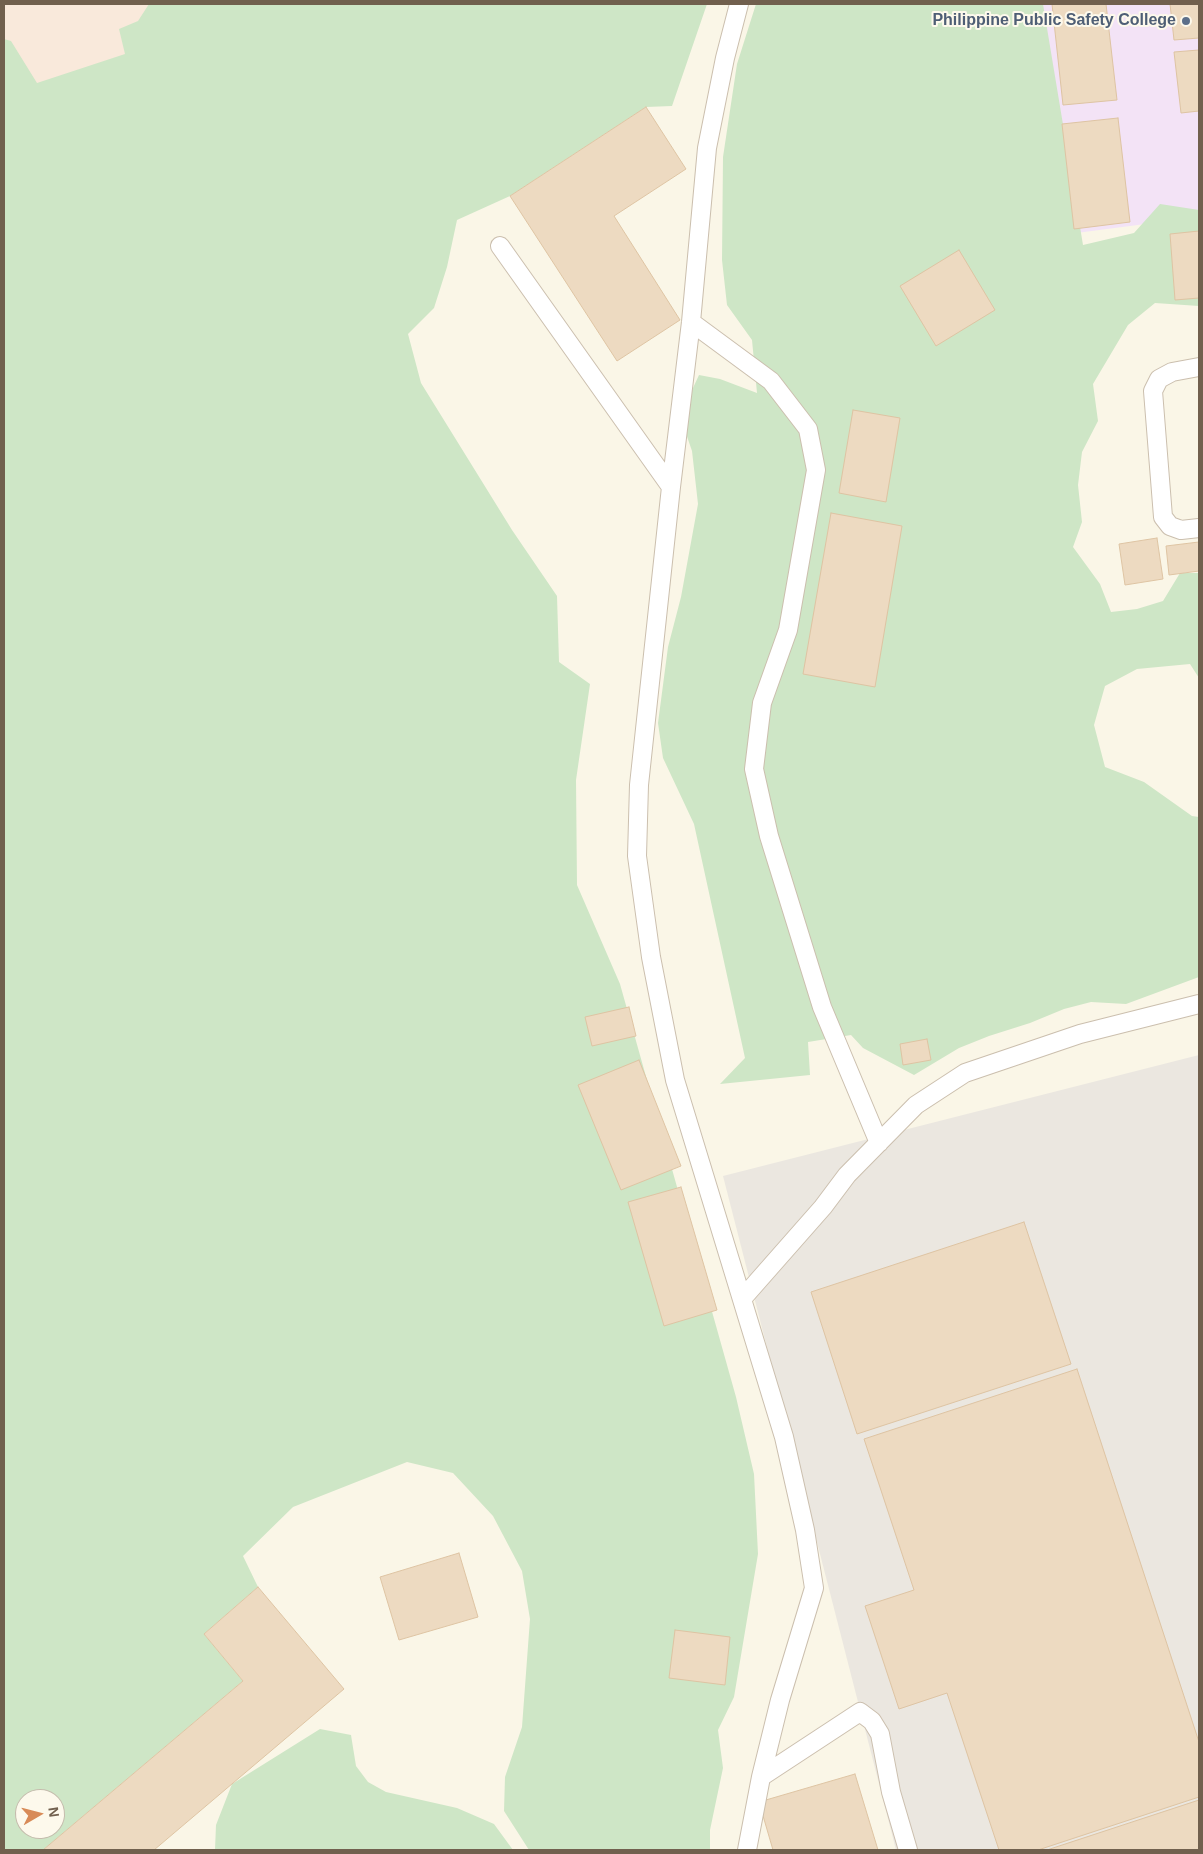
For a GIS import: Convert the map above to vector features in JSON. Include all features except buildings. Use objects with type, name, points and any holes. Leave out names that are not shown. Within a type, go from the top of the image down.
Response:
[{"type":"lane","points":[[739,4],[725,58],[707,148],[691,322],[638,786],[637,856],[651,957],[675,1080],[784,1438],[805,1530],[814,1588],[780,1700],[761,1777],[747,1850]]},
{"type":"lane","points":[[500,246],[671,487]]},
{"type":"lane","points":[[691,322],[771,381],[808,429],[816,470],[788,630],[762,703],[754,769],[769,836],[822,1007],[879,1143]]},
{"type":"lane","points":[[1199,367],[1172,372],[1159,379],[1153,391],[1162,517],[1170,526],[1182,530],[1199,528]]},
{"type":"lane","points":[[742,1299],[823,1207],[847,1176],[916,1105],[965,1073],[1080,1034],[1199,1004]]},
{"type":"lane","points":[[761,1777],[860,1712],[872,1721],[880,1734],[891,1792],[908,1850]]},
{"type":"shaded area","points":[[4,4],[325,4],[4,96]]},
{"type":"shaded area","points":[[1032,4],[1199,4],[1199,217],[1061,235]]},
{"type":"shaded area","points":[[1199,1055],[1199,1850],[896,1850],[723,1176]]},
{"type":"green space","points":[[149,4],[707,4],[672,106],[646,107],[510,196],[457,220],[447,267],[434,308],[408,334],[421,383],[512,530],[557,596],[559,662],[590,684],[576,780],[577,885],[620,984],[736,1397],[754,1474],[758,1554],[734,1697],[718,1730],[723,1768],[710,1830],[710,1850],[529,1850],[504,1811],[505,1777],[522,1727],[530,1619],[522,1571],[493,1516],[453,1473],[407,1462],[293,1507],[243,1556],[258,1587],[204,1634],[243,1681],[65,1831],[65,1789],[15,1789],[15,1839],[56,1839],[43,1850],[4,1850],[4,39],[11,41],[37,83],[125,54],[119,29],[138,21]]},
{"type":"green space","points":[[756,4],[1043,4],[1083,245],[1134,233],[1160,204],[1199,210],[1199,306],[1155,303],[1128,325],[1093,384],[1098,421],[1082,452],[1078,485],[1082,522],[1073,547],[1100,584],[1111,612],[1137,609],[1163,601],[1180,573],[1199,573],[1199,678],[1190,664],[1137,669],[1105,686],[1094,725],[1105,767],[1144,782],[1192,816],[1199,817],[1199,977],[1126,1004],[1091,1002],[1064,1009],[959,1048],[914,1075],[863,1048],[851,1035],[808,1042],[810,1075],[720,1084],[745,1058],[694,824],[663,758],[658,723],[668,647],[681,597],[698,504],[692,451],[680,416],[699,375],[720,379],[757,393],[752,340],[727,305],[722,260],[723,157],[737,64]]},
{"type":"green space","points":[[320,1729],[351,1735],[356,1766],[368,1782],[386,1792],[457,1808],[494,1824],[513,1850],[215,1850],[216,1825],[232,1784]]},
{"type":"place","name":"Philippine Public Safety College","points":[[1186,21]]}]
